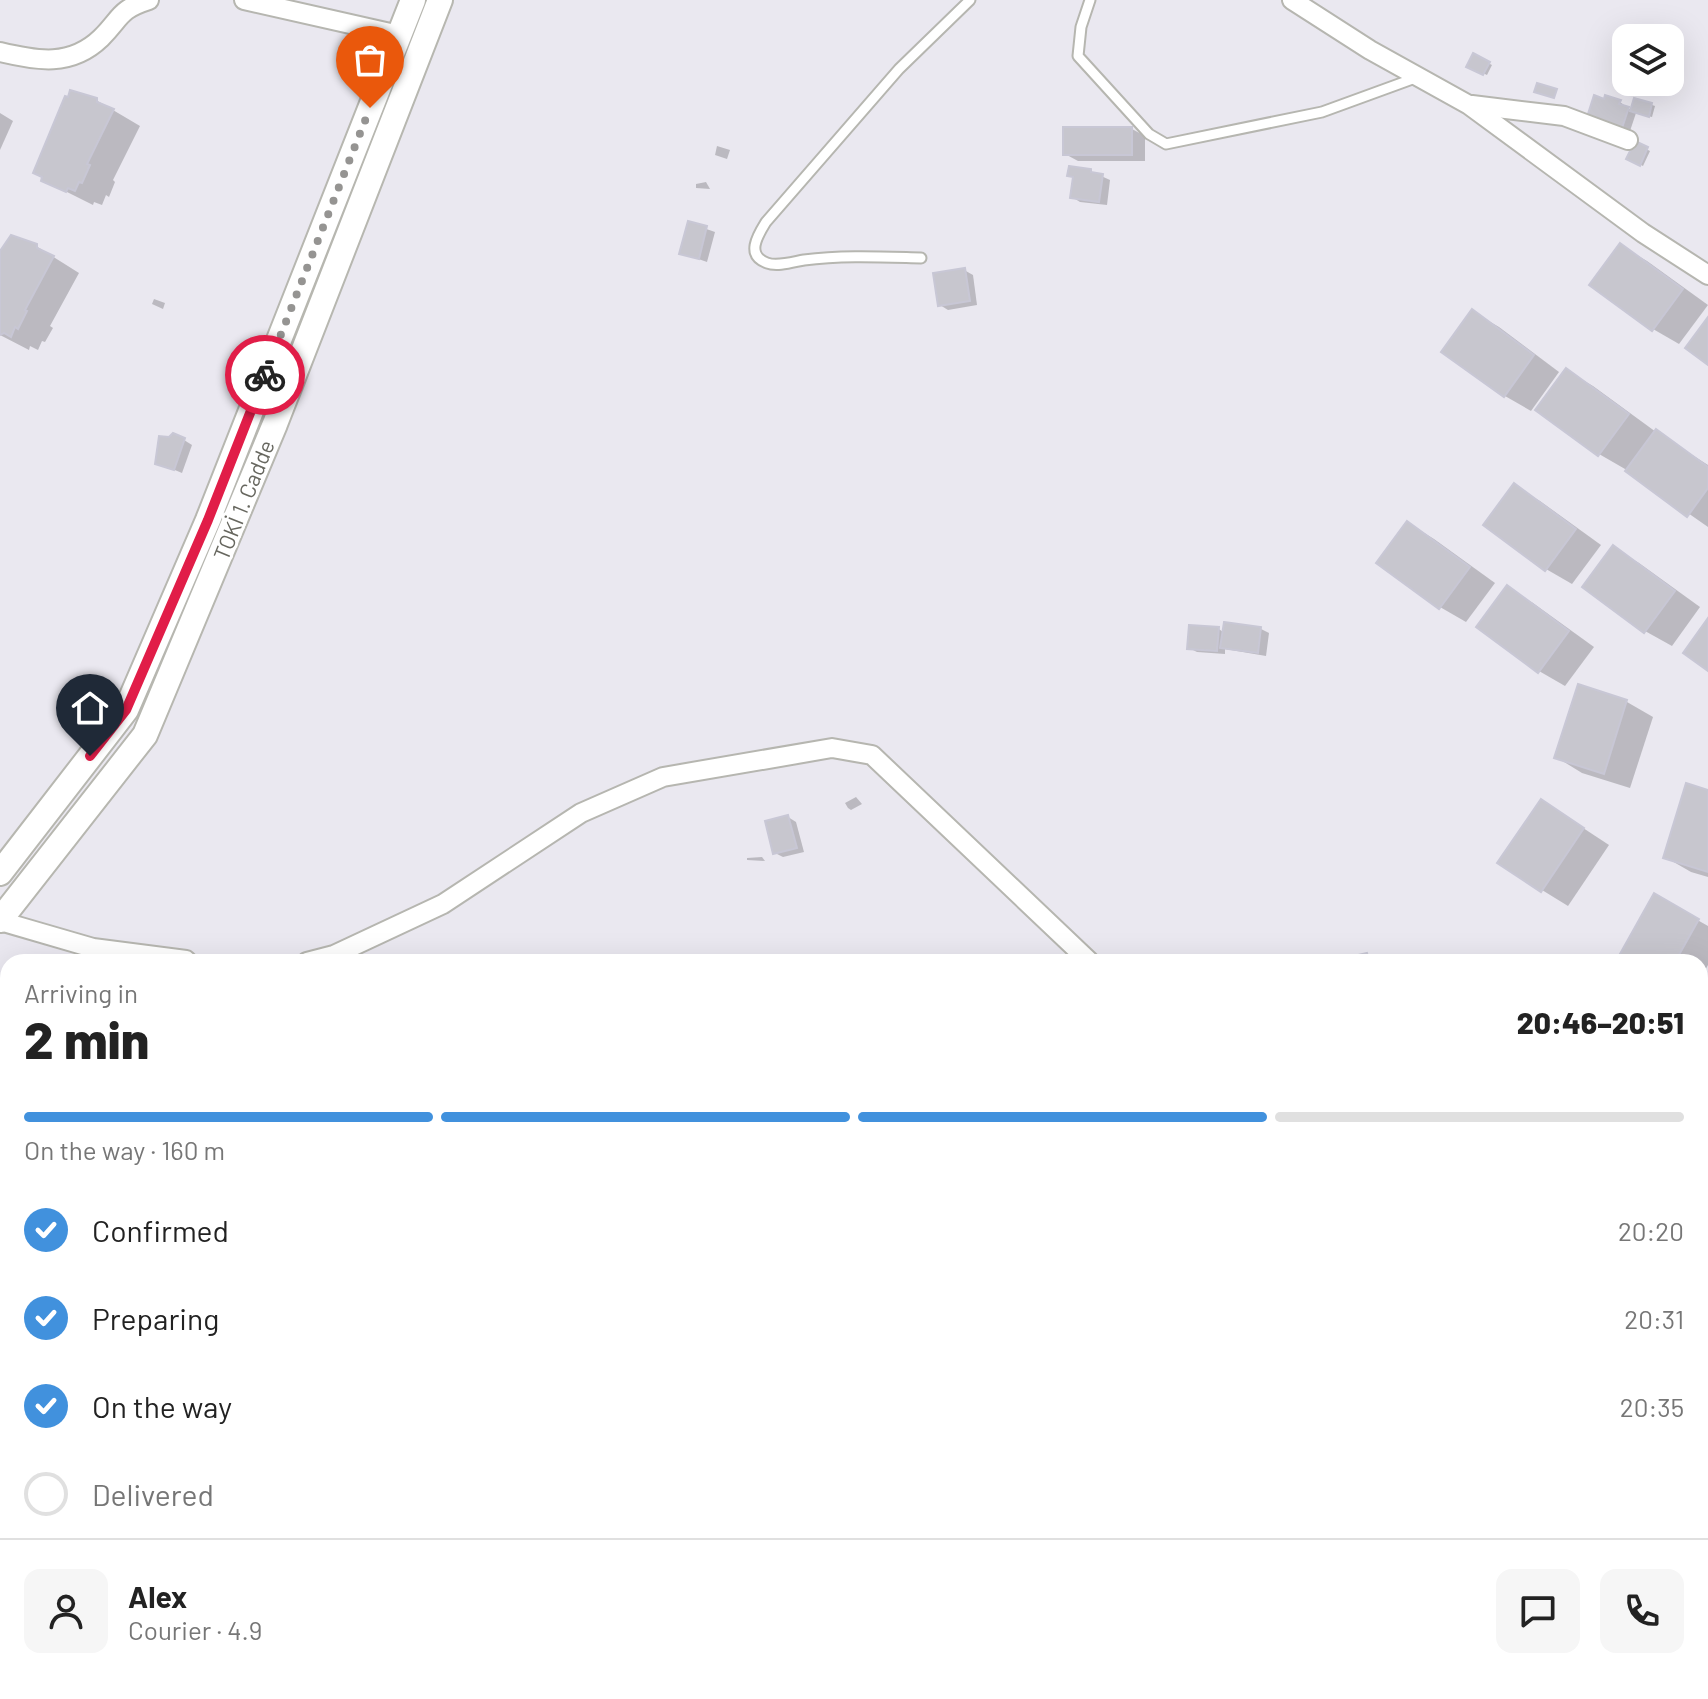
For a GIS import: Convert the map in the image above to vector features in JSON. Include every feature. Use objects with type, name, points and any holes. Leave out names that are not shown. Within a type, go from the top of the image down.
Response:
[{"type":"main road","points":[[0,873],[126,710],[208,520],[413,0]]},
{"type":"main road","name":"TOKİ 1. Cadde","points":[[0,921],[145,735],[281,410],[440,0]]},
{"type":"street","points":[[0,52],[36,61],[65,60],[98,40],[127,7],[149,0]]},
{"type":"street","points":[[244,0],[399,35]]},
{"type":"street","points":[[1292,0],[1370,50],[1469,105],[1643,233],[1708,275]]},
{"type":"street","points":[[1469,105],[1564,116],[1628,140]]},
{"type":"street","points":[[336,954],[443,904],[581,813],[663,777],[832,748],[872,755],[1082,954]]},
{"type":"street","points":[[0,921],[93,948],[138,954]]},
{"type":"lane","points":[[921,258],[832,256],[774,264],[764,263],[754,248],[766,222],[899,69],[970,0]]},
{"type":"lane","points":[[1090,0],[1081,27],[1078,56],[1149,134],[1166,144],[1322,112],[1418,77]]},
{"type":"building","points":[[1473,53],[1490,62],[1483,75],[1466,67]]},
{"type":"building","points":[[1537,83],[1557,89],[1554,98],[1534,92]]},
{"type":"building","points":[[70,90],[97,98],[97,102],[114,109],[87,164],[90,165],[82,183],[79,182],[75,191],[68,188],[66,192],[41,181],[42,177],[33,173]]},
{"type":"building","points":[[1594,95],[1621,100],[1619,104],[1629,107],[1622,128],[1587,117]]},
{"type":"building","points":[[1634,98],[1652,103],[1649,117],[1630,111]]},
{"type":"building","points":[[1063,127],[1132,127],[1132,155],[1063,155]]},
{"type":"building","points":[[1635,141],[1648,147],[1640,166],[1626,159]]},
{"type":"building","points":[[1069,166],[1103,174],[1099,202],[1070,198],[1073,177],[1067,176]]},
{"type":"building","points":[[688,221],[707,226],[699,259],[679,254]]},
{"type":"building","points":[[11,235],[37,244],[37,248],[54,256],[18,329],[15,327],[11,337],[4,333],[0,335],[0,251]]},
{"type":"building","points":[[1620,243],[1683,289],[1652,331],[1589,285]]},
{"type":"building","points":[[965,268],[970,301],[938,306],[933,273]]},
{"type":"building","points":[[1472,309],[1534,355],[1504,397],[1441,352]]},
{"type":"building","points":[[1708,317],[1708,365],[1685,348]]},
{"type":"building","points":[[1566,368],[1629,414],[1598,456],[1535,410]]},
{"type":"building","points":[[1656,429],[1708,467],[1708,488],[1687,517],[1625,471]]},
{"type":"building","points":[[173,433],[185,438],[174,470],[155,464],[159,436],[169,437]]},
{"type":"building","points":[[1514,483],[1576,529],[1545,571],[1483,525]]},
{"type":"building","points":[[1407,521],[1470,567],[1439,609],[1376,563]]},
{"type":"building","points":[[1613,545],[1675,591],[1644,633],[1582,587]]},
{"type":"building","points":[[1507,585],[1569,631],[1538,673],[1476,627]]},
{"type":"building","points":[[1708,618],[1708,671],[1683,653]]},
{"type":"building","points":[[1224,622],[1261,627],[1258,653],[1220,648]]},
{"type":"building","points":[[1189,625],[1219,627],[1217,651],[1187,649]]},
{"type":"building","points":[[1578,684],[1627,700],[1604,774],[1554,758]]},
{"type":"building","points":[[1686,783],[1708,790],[1708,872],[1663,858]]},
{"type":"building","points":[[1541,799],[1584,828],[1541,892],[1497,863]]},
{"type":"building","points":[[788,815],[797,848],[773,854],[765,821]]},
{"type":"building","points":[[1654,893],[1699,919],[1679,954],[1620,954]]},
{"type":"way so far","points":[[265,375],[370,108]]},
{"type":"route","points":[[90,756],[126,710],[208,520],[265,375]]}]
